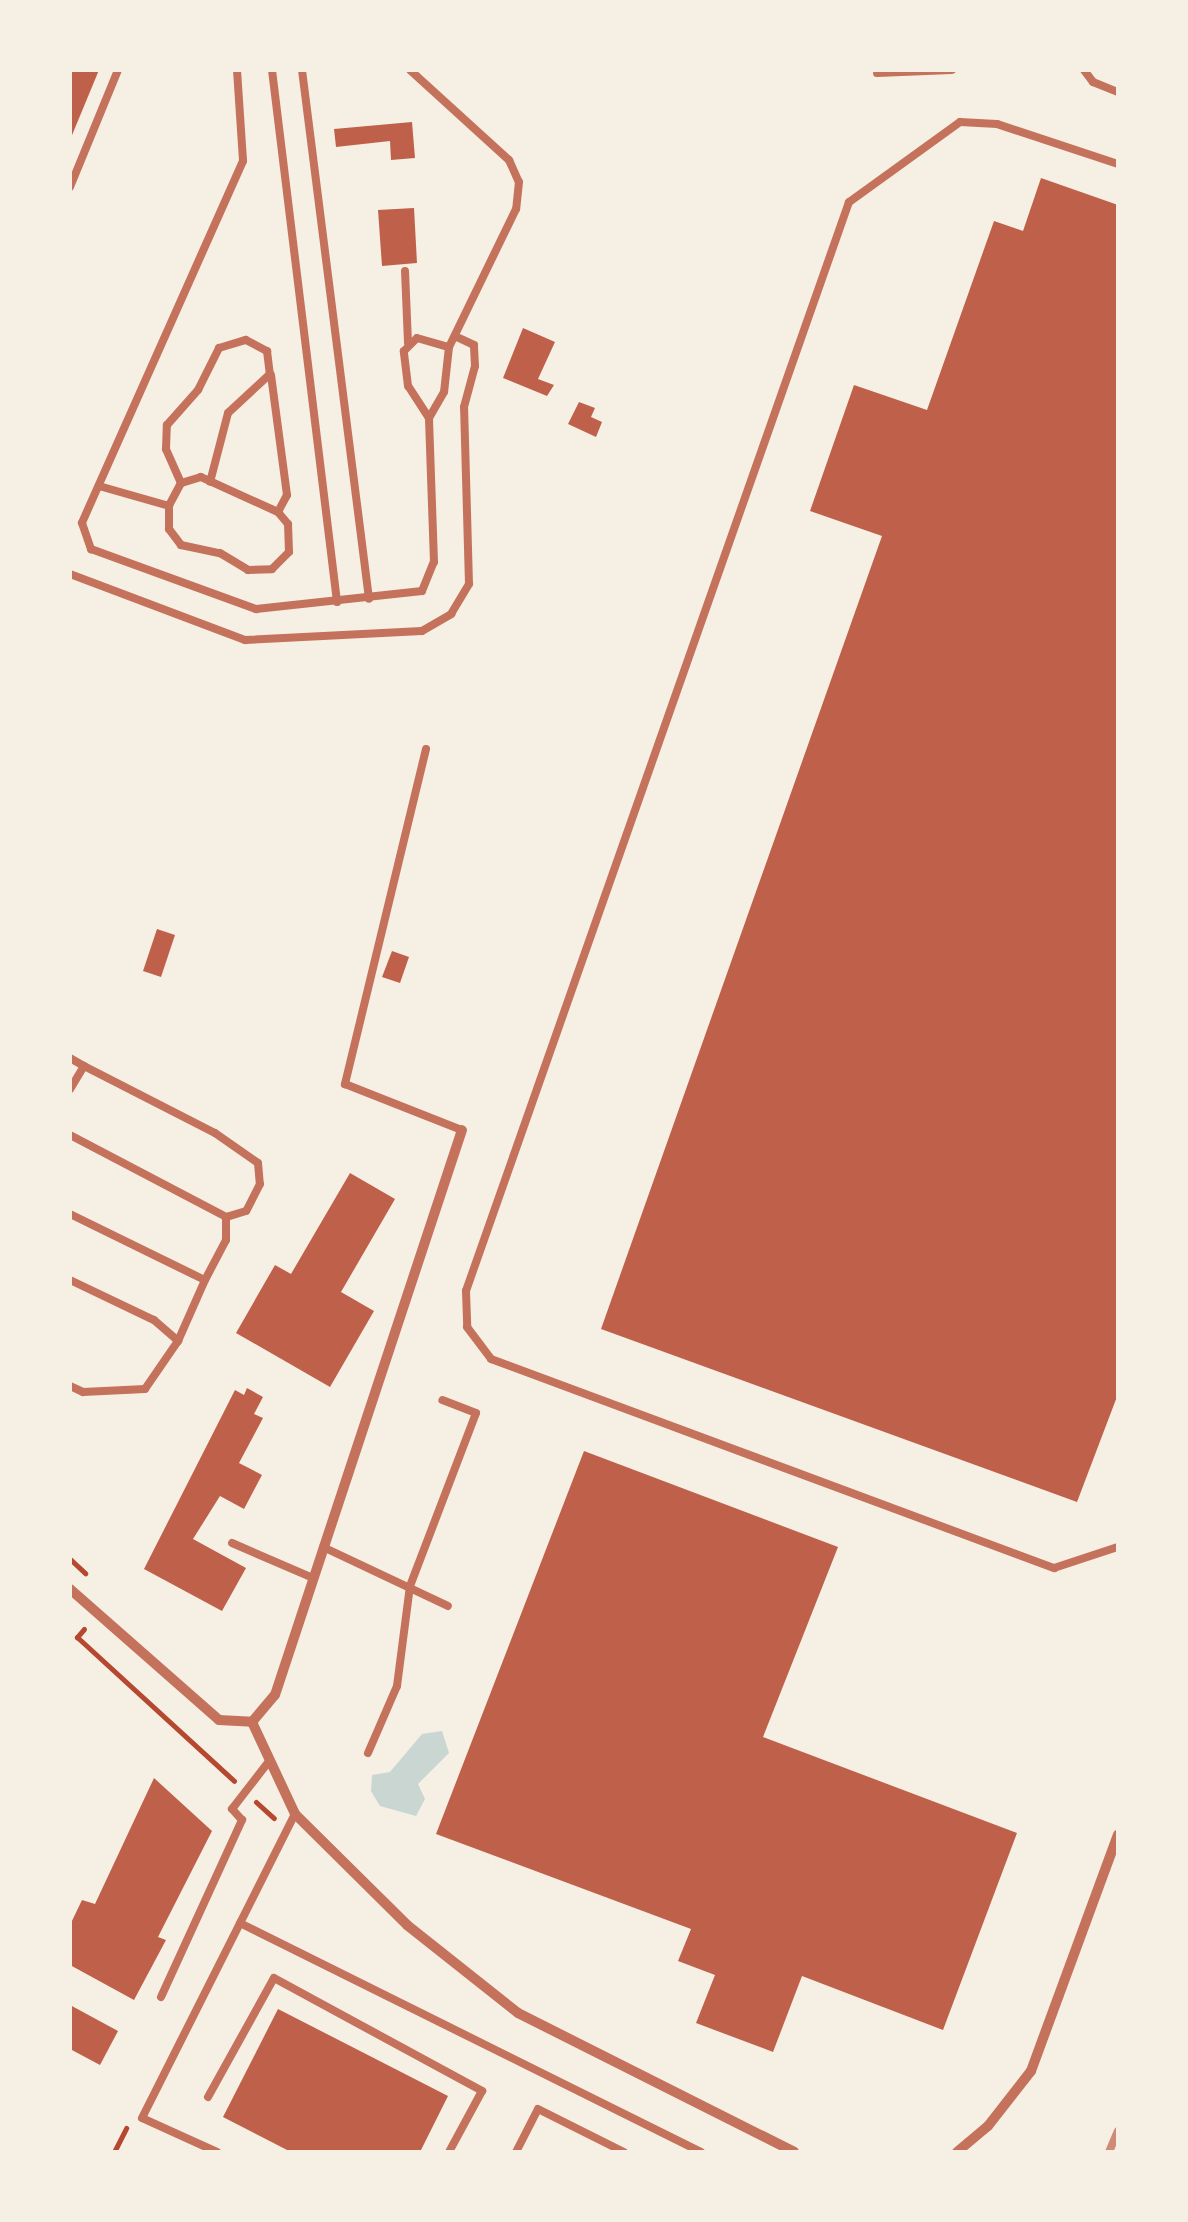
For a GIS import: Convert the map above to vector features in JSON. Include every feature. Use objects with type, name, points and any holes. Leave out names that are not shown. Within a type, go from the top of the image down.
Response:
[{"type":"street","points":[[252,1722],[275,1695],[462,1130]]},
{"type":"street","points":[[70,1589],[219,1720],[252,1722]]},
{"type":"street","points":[[252,1722],[296,1814],[408,1925],[518,2013],[794,2152]]},
{"type":"street","points":[[957,2152],[988,2126],[1031,2071],[1118,1835]]},
{"type":"lane","points":[[70,186],[118,70]]},
{"type":"lane","points":[[237,70],[242,161],[82,524],[86,542],[99,554],[243,607],[337,602],[422,591],[432,577],[430,418],[444,392],[449,347],[516,210],[519,182],[509,160],[410,70]]},
{"type":"lane","points":[[272,70],[337,602]]},
{"type":"lane","points":[[302,70],[369,598]]},
{"type":"lane","points":[[877,73],[952,70]]},
{"type":"lane","points":[[1084,70],[1093,82],[1118,92]]},
{"type":"lane","points":[[1118,164],[997,124],[960,122],[849,202],[466,1291],[468,1327],[491,1359],[1054,1568],[1118,1547]]},
{"type":"lane","points":[[405,271],[408,386],[430,418]]},
{"type":"lane","points":[[70,574],[245,640],[422,631],[451,614],[469,584],[464,408],[475,366],[474,345],[455,336]]},
{"type":"lane","points":[[180,483],[166,449],[167,425],[198,390],[219,348],[238,339],[261,346],[271,358],[287,495],[278,512]]},
{"type":"lane","points":[[408,343],[429,339],[449,347]]},
{"type":"lane","points":[[210,482],[228,413],[270,374]]},
{"type":"lane","points":[[195,476],[210,482],[278,512],[288,524],[289,552],[280,564],[257,572],[220,553],[180,545],[169,528],[169,506],[180,483],[195,476]]},
{"type":"lane","points":[[98,486],[169,506]]},
{"type":"lane","points":[[426,749],[344,1084],[462,1130]]},
{"type":"lane","points":[[70,1058],[201,1125],[258,1163],[260,1184],[246,1211],[226,1216],[150,1182],[70,1134]]},
{"type":"lane","points":[[70,1089],[84,1066]]},
{"type":"lane","points":[[70,1214],[205,1280]]},
{"type":"lane","points":[[70,1386],[83,1392],[145,1389],[178,1341],[226,1240],[226,1216]]},
{"type":"lane","points":[[70,1280],[154,1320],[178,1341]]},
{"type":"lane","points":[[368,1753],[397,1686],[410,1586],[476,1413],[442,1400]]},
{"type":"lane","points":[[232,1543],[313,1578]]},
{"type":"lane","points":[[323,1546],[448,1606]]},
{"type":"lane","points":[[161,1996],[242,1820],[232,1809],[270,1760]]},
{"type":"lane","points":[[217,2152],[142,2118],[296,1814]]},
{"type":"lane","points":[[240,1923],[701,2152]]},
{"type":"lane","points":[[208,2096],[274,1978],[482,2090],[449,2152]]},
{"type":"lane","points":[[516,2152],[538,2109],[624,2152]]},
{"type":"path","points":[[70,1559],[99,1586]]},
{"type":"path","points":[[99,1614],[77,1637],[245,1792],[277,1828]]},
{"type":"shaded area","points":[[442,1731],[449,1753],[418,1784],[425,1799],[416,1816],[380,1806],[371,1791],[372,1775],[390,1772],[422,1734]]},
{"type":"building","points":[[70,70],[99,70],[70,140]]},
{"type":"building","points":[[412,122],[415,158],[391,160],[390,141],[336,147],[334,129]]},
{"type":"building","points":[[1041,178],[1118,205],[1118,1394],[1077,1502],[601,1329],[882,536],[810,511],[854,385],[927,410],[994,221],[1023,231]]},
{"type":"building","points":[[414,208],[417,263],[382,266],[378,210]]},
{"type":"building","points":[[523,328],[555,342],[538,379],[554,385],[547,396],[503,378]]},
{"type":"building","points":[[579,402],[595,408],[591,417],[602,422],[596,437],[568,424]]},
{"type":"building","points":[[157,929],[175,935],[161,977],[143,971]]},
{"type":"building","points":[[392,951],[409,957],[400,983],[382,977]]},
{"type":"building","points":[[350,1173],[395,1199],[341,1292],[374,1311],[330,1387],[236,1333],[275,1265],[291,1274]]},
{"type":"building","points":[[247,1388],[263,1397],[254,1414],[263,1418],[239,1463],[262,1475],[244,1509],[220,1496],[193,1539],[246,1568],[222,1611],[144,1569],[235,1390],[244,1395]]},
{"type":"building","points":[[584,1451],[838,1547],[763,1737],[1017,1833],[943,2030],[802,1976],[773,2052],[696,2023],[715,1975],[678,1961],[691,1929],[436,1834]]},
{"type":"building","points":[[154,1778],[212,1831],[158,1937],[166,1940],[134,2000],[70,1965],[70,1925],[82,1900],[95,1904]]},
{"type":"building","points":[[70,2005],[118,2031],[100,2065],[70,2049]]},
{"type":"building","points":[[278,2009],[448,2096],[420,2152],[291,2152],[223,2117]]},
{"type":"railway","points":[[1109,2152],[1118,2131]]}]
